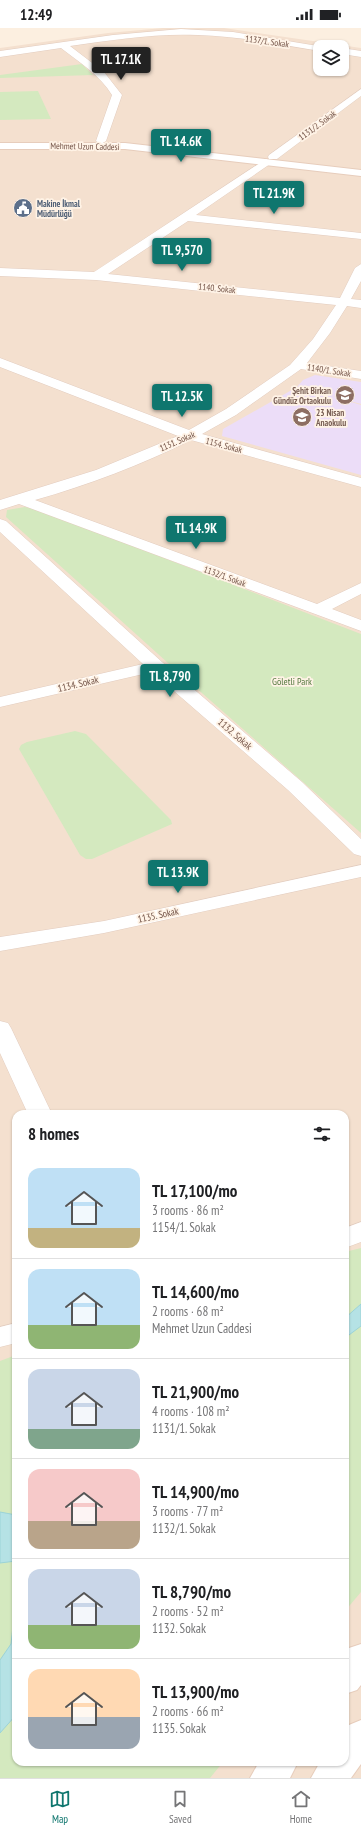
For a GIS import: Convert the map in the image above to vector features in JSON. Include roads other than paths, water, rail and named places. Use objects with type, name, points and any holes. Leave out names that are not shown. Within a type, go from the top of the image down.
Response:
[{"type":"main road","points":[[0,141],[101,141],[173,145],[269,160],[361,168]]},
{"type":"main road","name":"Mehmet Uzun Caddesi","points":[[0,146],[125,146],[269,160],[361,174]]},
{"type":"main road","points":[[349,1674],[361,1659]]},
{"type":"main road","points":[[349,1752],[361,1736]]},
{"type":"main road","points":[[268,1778],[278,1766]]},
{"type":"main road","points":[[330,1778],[339,1766]]},
{"type":"street","name":"1137/1. Sokak","points":[[0,54],[141,35],[182,32],[218,33],[313,47]]},
{"type":"street","points":[[63,45],[91,67],[113,88],[117,95],[101,141]]},
{"type":"street","points":[[349,52],[361,54]]},
{"type":"street","name":"1131/2. Sokak","points":[[96,276],[269,160],[361,92]]},
{"type":"street","points":[[348,102],[361,103]]},
{"type":"street","points":[[185,217],[361,236]]},
{"type":"street","name":"1131. Sokak","points":[[0,505],[21,500],[106,471],[192,436],[236,411],[298,365],[320,339],[345,301],[361,268]]},
{"type":"street","name":"1140. Sokak","points":[[0,272],[96,276],[345,301],[361,304]]},
{"type":"street","name":"1154. Sokak","points":[[3,365],[192,436],[361,483]]},
{"type":"street","name":"1140/1. Sokak","points":[[298,365],[361,375]]},
{"type":"street","name":"1132/1. Sokak","points":[[21,500],[361,626]]},
{"type":"street","name":"1132. Sokak","points":[[0,524],[156,666],[295,786],[361,850]]},
{"type":"street","points":[[318,610],[361,588]]},
{"type":"street","name":"1134. Sokak","points":[[0,702],[156,666]]},
{"type":"street","name":"1135. Sokak","points":[[0,944],[104,927],[361,871]]},
{"type":"street","points":[[0,1028],[38,1110]]},
{"type":"street","points":[[349,1237],[361,1231]]},
{"type":"street","points":[[0,1337],[12,1334]]},
{"type":"water","points":[[361,1304],[361,1326],[349,1335],[349,1314]]},
{"type":"water","points":[[0,1512],[12,1514],[12,1562],[0,1563]]},
{"type":"water","points":[[12,1635],[12,1720],[0,1733],[0,1660],[11,1644]]},
{"type":"place","name":"Makine İkmal Müdürlüğü","points":[[23,208]]},
{"type":"place","name":"Şehit Birkan Gündüz Ortaokulu","points":[[345,395]]},
{"type":"place","name":"23 Nisan Anaokulu","points":[[302,417]]},
{"type":"park label","name":"Göletli Park","points":[[292,681]]}]
